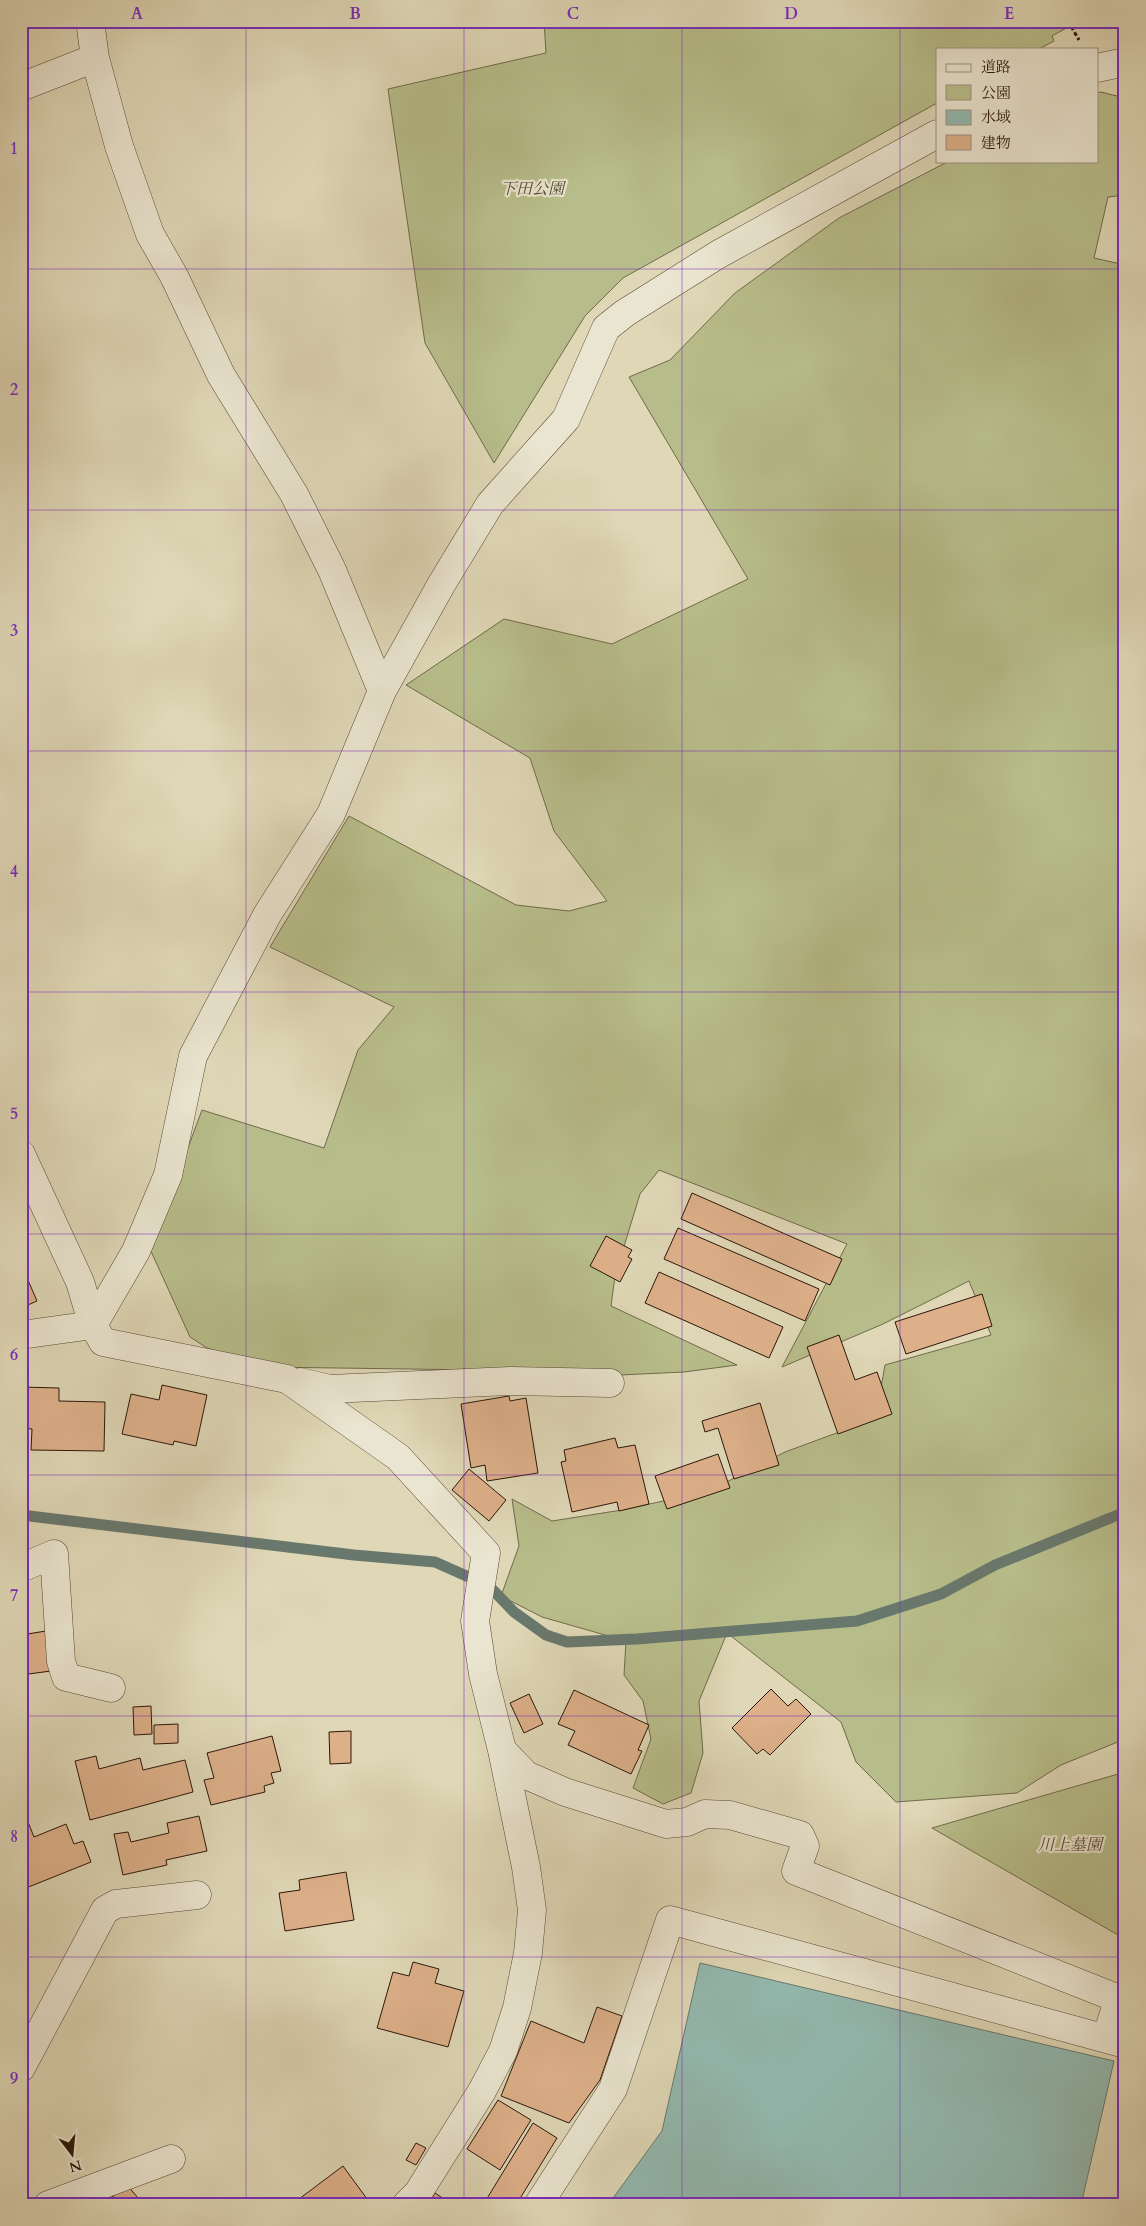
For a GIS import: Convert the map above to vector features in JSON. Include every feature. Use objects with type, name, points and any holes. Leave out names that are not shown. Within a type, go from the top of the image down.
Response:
[{"type":"street","points":[[90,21],[95,58],[119,146],[150,234],[174,276],[221,375],[298,502],[332,570],[382,691]]},
{"type":"street","points":[[21,87],[95,58]]},
{"type":"street","points":[[1098,68],[1125,62]]},
{"type":"street","points":[[92,1326],[136,1251],[168,1175],[193,1056],[267,915],[331,814],[382,691],[441,584],[490,504],[566,419],[606,328],[625,313],[719,254],[936,135]]},
{"type":"street","points":[[21,1154],[80,1282],[92,1326],[103,1342],[330,1389],[511,1381],[610,1383]]},
{"type":"street","points":[[21,1335],[92,1326]]},
{"type":"street","points":[[288,1379],[398,1457],[486,1552],[474,1621],[483,1674],[502,1750],[526,1867],[532,1910],[528,1953],[517,2008],[503,2051],[482,2091],[418,2193],[406,2205]]},
{"type":"street","points":[[21,1568],[54,1554],[61,1662],[66,1677],[111,1688]]},
{"type":"street","points":[[502,1750],[526,1775],[565,1792],[666,1824],[687,1822],[705,1814],[730,1815],[800,1835],[805,1846],[796,1871],[1114,1997],[1116,2007],[1115,2041],[670,1920],[613,2090],[538,2205]]},
{"type":"street","points":[[21,2068],[104,1910],[116,1904],[197,1895]]},
{"type":"street","points":[[48,2205],[171,2158]]},
{"type":"path","points":[[1068,21],[1080,42]]},
{"type":"green space","name":"下田公園","points":[[544,21],[1079,21],[1052,36],[1054,41],[1041,48],[936,48],[936,104],[623,278],[585,316],[494,463],[425,343],[388,89],[546,53]]},
{"type":"green space","points":[[1098,93],[1125,98],[1125,195],[1108,197],[1094,258],[1125,265],[1125,1739],[1061,1765],[1017,1793],[896,1802],[856,1762],[841,1722],[727,1633],[699,1701],[703,1753],[691,1793],[663,1804],[633,1788],[651,1739],[643,1701],[624,1675],[626,1641],[542,1617],[501,1596],[519,1546],[512,1499],[552,1521],[622,1510],[709,1491],[785,1452],[861,1424],[880,1393],[885,1365],[991,1335],[969,1281],[883,1324],[782,1367],[847,1244],[659,1170],[640,1194],[615,1276],[611,1306],[737,1365],[684,1372],[578,1377],[482,1370],[265,1367],[207,1348],[190,1337],[150,1249],[202,1110],[324,1148],[358,1050],[394,1007],[270,947],[349,816],[516,905],[569,911],[607,901],[554,831],[530,758],[406,685],[504,619],[612,644],[748,579],[629,377],[670,360],[735,293],[839,218],[947,162],[1098,162]]},
{"type":"green space","name":"川上墓園","points":[[1125,1772],[1125,1939],[932,1828]]},
{"type":"water","points":[[700,1963],[1114,2061],[1081,2205],[608,2205],[662,2131]]},
{"type":"building","points":[[692,1193],[842,1259],[830,1285],[681,1219]]},
{"type":"building","points":[[678,1228],[819,1289],[805,1321],[664,1259]]},
{"type":"building","points":[[606,1236],[632,1250],[628,1257],[632,1259],[620,1282],[590,1266]]},
{"type":"building","points":[[21,1264],[37,1301],[21,1308]]},
{"type":"building","points":[[659,1272],[783,1327],[769,1358],[645,1303]]},
{"type":"building","points":[[982,1294],[992,1326],[906,1354],[895,1322]]},
{"type":"building","points":[[839,1335],[855,1380],[877,1372],[892,1414],[838,1434],[807,1347]]},
{"type":"building","points":[[162,1385],[207,1395],[196,1446],[174,1441],[173,1445],[122,1434],[131,1394],[159,1400]]},
{"type":"building","points":[[21,1387],[59,1388],[59,1401],[105,1402],[104,1451],[31,1450],[32,1429],[21,1428]]},
{"type":"building","points":[[509,1396],[510,1401],[526,1398],[538,1473],[487,1481],[485,1465],[471,1468],[461,1404]]},
{"type":"building","points":[[760,1403],[779,1465],[734,1479],[718,1428],[705,1432],[702,1421]]},
{"type":"building","points":[[615,1438],[618,1448],[635,1445],[649,1504],[619,1511],[617,1502],[572,1512],[561,1462],[566,1461],[564,1450]]},
{"type":"building","points":[[718,1454],[730,1488],[667,1509],[655,1476]]},
{"type":"building","points":[[469,1469],[506,1500],[489,1521],[452,1490]]},
{"type":"building","points":[[46,1631],[51,1671],[21,1675],[21,1635]]},
{"type":"building","points":[[771,1689],[788,1706],[796,1699],[811,1714],[770,1755],[763,1749],[757,1754],[732,1728]]},
{"type":"building","points":[[574,1690],[649,1725],[638,1750],[642,1751],[631,1774],[568,1745],[575,1731],[558,1724]]},
{"type":"building","points":[[529,1694],[543,1724],[524,1733],[510,1703]]},
{"type":"building","points":[[151,1706],[152,1734],[134,1735],[133,1707]]},
{"type":"building","points":[[178,1724],[178,1743],[154,1744],[154,1725]]},
{"type":"building","points":[[351,1731],[351,1763],[330,1764],[329,1732]]},
{"type":"building","points":[[272,1736],[281,1771],[271,1773],[274,1783],[264,1786],[265,1792],[211,1805],[204,1780],[214,1778],[207,1753]]},
{"type":"building","points":[[96,1756],[99,1769],[140,1758],[143,1770],[185,1760],[193,1792],[90,1820],[75,1761]]},
{"type":"building","points":[[199,1816],[207,1851],[166,1860],[167,1865],[123,1875],[114,1834],[128,1832],[131,1842],[169,1833],[167,1823]]},
{"type":"building","points":[[28,1822],[34,1837],[66,1824],[74,1844],[83,1841],[91,1862],[21,1890],[21,1825]]},
{"type":"building","points":[[346,1872],[354,1920],[285,1931],[279,1893],[300,1890],[299,1880]]},
{"type":"building","points":[[413,1962],[439,1969],[435,1983],[464,1991],[448,2047],[377,2028],[393,1972],[409,1976]]},
{"type":"building","points":[[597,2007],[622,2016],[600,2080],[569,2123],[501,2096],[531,2021],[584,2043]]},
{"type":"building","points":[[498,2100],[531,2120],[500,2170],[467,2149]]},
{"type":"building","points":[[533,2123],[557,2138],[516,2205],[483,2205]]},
{"type":"building","points":[[416,2143],[426,2148],[416,2165],[406,2160]]},
{"type":"building","points":[[343,2166],[370,2203],[368,2205],[291,2205]]},
{"type":"building","points":[[127,2185],[144,2205],[102,2205]]},
{"type":"building","points":[[435,2193],[453,2205],[428,2205]]},
{"type":"waterway","points":[[493,1590],[514,1612],[546,1635],[567,1642],[637,1639],[857,1621],[941,1594],[995,1565],[1125,1512]]},
{"type":"waterway","points":[[21,1515],[354,1555],[435,1562],[471,1578]]}]
